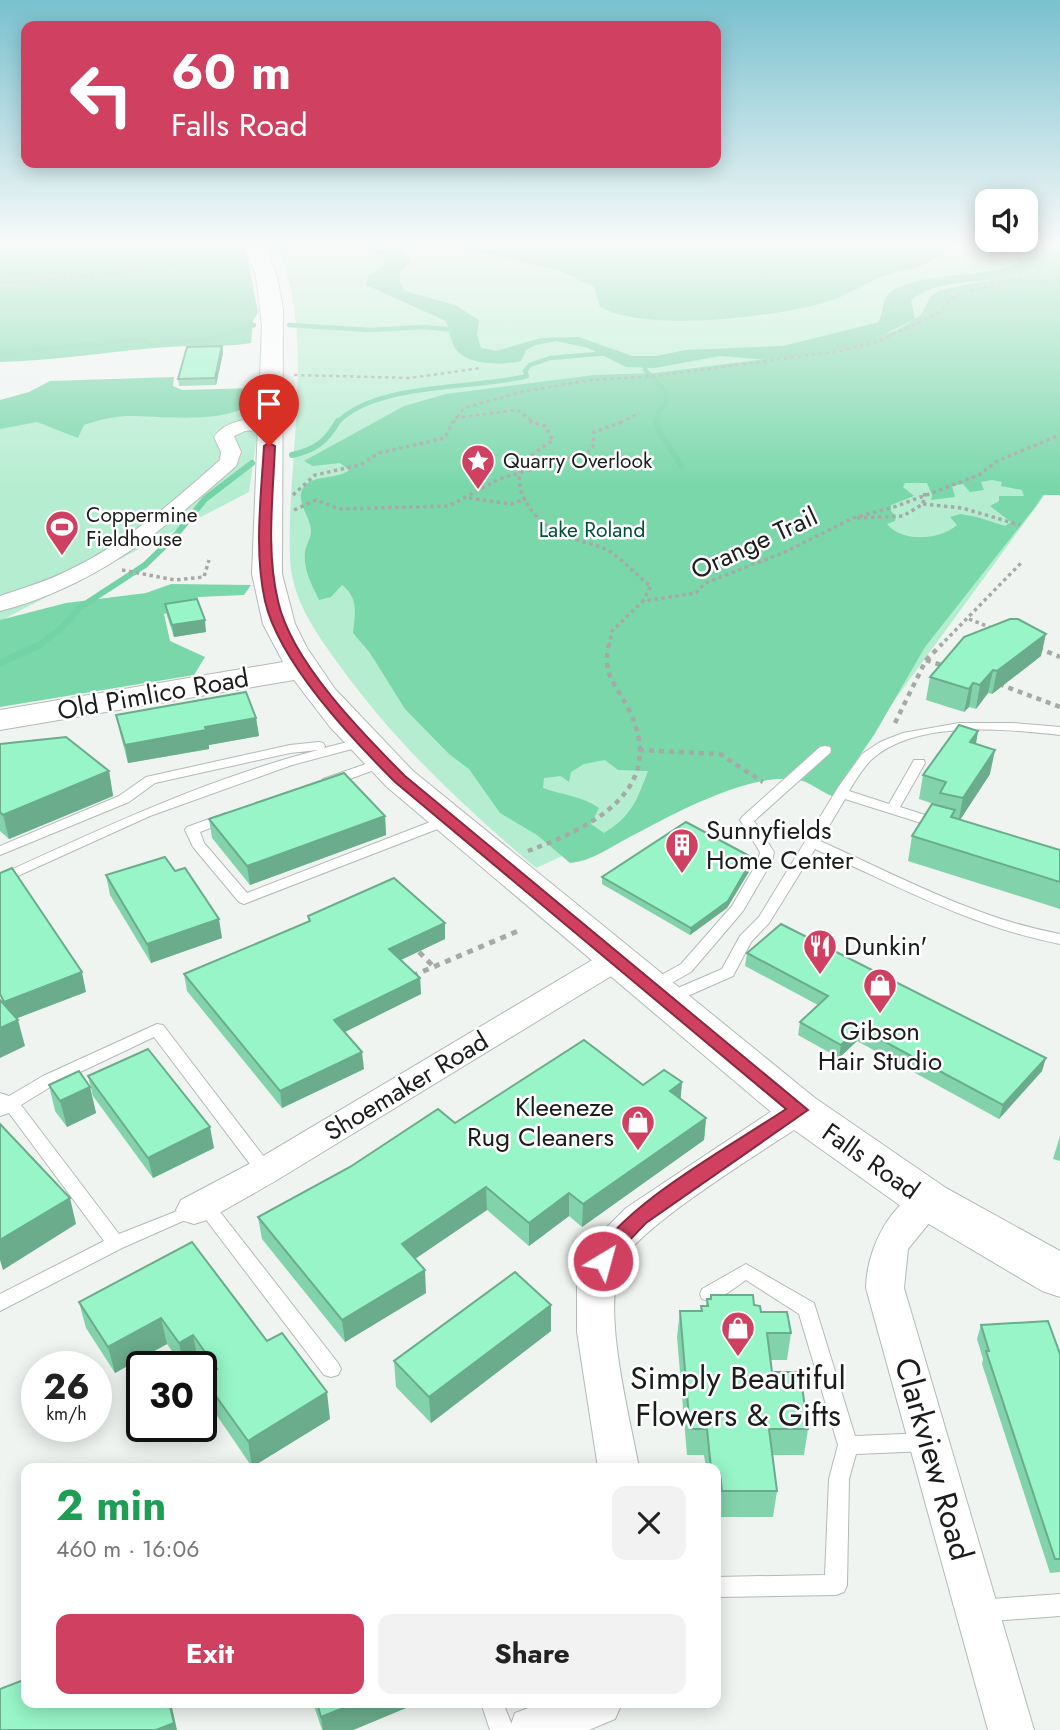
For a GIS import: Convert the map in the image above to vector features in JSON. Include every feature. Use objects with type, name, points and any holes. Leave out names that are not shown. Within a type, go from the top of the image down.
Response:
[{"type":"main road","name":"Falls Road","points":[[270,327],[270,424],[278,513],[265,558],[271,602],[279,624],[305,668],[373,752],[498,863],[799,1110],[929,1201],[1060,1276]]},
{"type":"main road","name":"Old Pimlico Road","points":[[0,720],[305,668]]},
{"type":"street","points":[[0,604],[80,574],[101,561],[176,509],[229,462],[231,452],[223,437],[227,432],[248,425],[270,424]]},
{"type":"street","name":"Shoemaker Road","points":[[199,1207],[265,1171],[615,960]]},
{"type":"street","points":[[617,1463],[596,1332],[596,1287],[603,1261],[614,1243],[639,1218],[799,1110]]},
{"type":"street","name":"Clarkview Road","points":[[929,1201],[889,1246],[884,1270],[889,1306],[1011,1730]]},
{"type":"street","points":[[533,1730],[587,1708]]},
{"type":"lane","points":[[658,994],[728,972],[746,939],[770,923],[813,843],[865,759],[892,741],[913,734],[952,729],[1034,728],[1060,731]]},
{"type":"lane","points":[[0,851],[124,799],[151,780],[290,749],[373,752]]},
{"type":"lane","points":[[658,994],[686,968],[738,908],[765,861],[767,852],[747,820],[825,750]]},
{"type":"lane","points":[[319,785],[373,752]]},
{"type":"lane","points":[[0,880],[145,813],[287,762],[373,752]]},
{"type":"lane","points":[[892,810],[919,764]]},
{"type":"lane","points":[[844,794],[959,829]]},
{"type":"lane","points":[[243,812],[192,830],[198,844],[244,900],[448,820]]},
{"type":"lane","points":[[813,843],[993,922],[1033,935],[1060,939]]},
{"type":"lane","points":[[116,1243],[4,1105],[49,1080],[157,1029],[265,1171]]},
{"type":"lane","points":[[0,1303],[116,1243],[199,1207],[331,1370]]},
{"type":"lane","points":[[709,1294],[746,1271],[807,1309],[848,1445],[839,1479],[836,1585],[721,1587]]},
{"type":"lane","points":[[848,1445],[929,1442]]},
{"type":"lane","points":[[978,1611],[1060,1605]]},
{"type":"lane","points":[[494,1708],[502,1730]]},
{"type":"path","points":[[278,513],[292,503],[294,494],[315,475],[360,465],[379,453],[445,438],[455,418],[464,408],[556,384],[674,374],[841,351],[876,342],[910,327]]},
{"type":"path","points":[[272,374],[387,380],[456,374],[481,368]]},
{"type":"path","points":[[455,418],[516,410],[528,421],[545,426],[552,440],[525,462],[520,473],[520,488],[538,518],[562,536],[608,551],[634,576],[651,586],[643,601],[612,631],[606,657],[608,677],[629,710],[639,750],[628,794],[574,834],[498,863]]},
{"type":"path","points":[[278,513],[316,500],[338,509],[425,509],[449,506],[469,498],[499,479],[587,453],[593,447],[594,432],[628,420],[639,412]]},
{"type":"path","name":"Orange Trail","points":[[643,601],[696,593],[705,583],[783,553],[853,517],[897,506],[979,475],[997,461],[1060,435]]},
{"type":"path","points":[[923,504],[925,494]]},
{"type":"path","points":[[469,498],[511,503],[526,499]]},
{"type":"path","points":[[853,517],[903,516],[923,504],[962,508],[1020,525]]},
{"type":"path","points":[[125,571],[174,580],[204,577],[209,560]]},
{"type":"path","points":[[892,741],[894,725],[926,660],[1022,562]]},
{"type":"path","points":[[969,619],[1005,634]]},
{"type":"path","points":[[1027,643],[1060,657]]},
{"type":"path","points":[[926,660],[949,667]]},
{"type":"path","points":[[995,683],[1060,707]]},
{"type":"path","points":[[639,750],[720,754],[734,766],[780,791]]},
{"type":"path","points":[[405,979],[518,931]]},
{"type":"path","points":[[419,951],[434,967]]},
{"type":"green space","points":[[0,327],[252,327],[251,343],[164,347],[0,362]]},
{"type":"green space","name":"Lake Roland","points":[[296,327],[1060,327],[1060,495],[1052,485],[891,705],[536,868],[482,821],[407,748],[362,695],[306,615],[295,587],[290,557],[297,399]]},
{"type":"green space","name":"Lake Roland","points":[[903,327],[1060,327],[1060,495],[1043,495],[925,647],[874,735],[832,796],[799,780],[758,782],[712,797],[593,857],[570,863],[537,835],[500,813],[469,769],[449,754],[405,709],[370,653],[353,633],[355,606],[347,590],[342,585],[331,597],[319,600],[311,583],[305,559],[311,531],[301,493],[312,481],[349,470],[340,463],[313,466],[304,461],[404,406],[446,394],[594,375],[655,373],[846,349]],"holes":[[[981,482],[1002,482],[1001,486],[1022,490],[1024,496],[999,496],[999,501],[990,506],[1011,522],[1005,526],[960,514],[950,517],[957,525],[950,530],[931,536],[911,537],[887,524],[895,521],[896,516],[891,511],[891,505],[914,496],[903,487],[905,483],[927,483],[932,495],[931,500],[955,497],[952,486],[963,484],[970,492],[984,490]],[[605,760],[618,770],[648,771],[627,814],[604,833],[591,824],[599,808],[579,798],[543,788],[544,778],[561,776],[569,782],[571,772],[584,764]]]},
{"type":"green space","points":[[174,377],[173,386],[182,390],[252,388],[258,394],[249,405],[218,416],[126,416],[99,420],[84,425],[78,438],[37,422],[0,429],[0,400],[29,392],[50,381]]},
{"type":"green space","name":"Coppermine Fieldhouse","points":[[262,402],[249,492],[0,621],[0,408]]},
{"type":"green space","points":[[171,584],[251,585],[244,595],[198,597],[192,608],[164,614],[170,641],[205,657],[194,675],[0,707],[0,620],[66,603],[146,593]]},
{"type":"shaded area","points":[[448,327],[478,327],[477,335],[481,348],[496,351],[541,338],[579,337],[632,356],[657,356],[685,350],[783,346],[860,327],[900,327],[871,341],[846,349],[767,360],[720,356],[655,368],[626,367],[588,348],[556,341],[526,350],[521,361],[505,363],[476,361],[460,354]]},
{"type":"building","points":[[222,346],[215,378],[178,379],[187,347]]},
{"type":"building","points":[[197,599],[205,620],[172,625],[165,604]]},
{"type":"building","points":[[1010,619],[1018,619],[1046,634],[997,671],[993,670],[980,685],[973,683],[969,689],[930,677],[964,637]]},
{"type":"building","points":[[246,692],[256,718],[125,745],[116,715]]},
{"type":"building","points":[[959,725],[978,731],[970,742],[995,750],[963,798],[940,793],[946,782],[923,775]]},
{"type":"building","points":[[66,737],[109,771],[3,815],[0,812],[0,744]]},
{"type":"building","points":[[344,773],[385,816],[247,866],[209,819]]},
{"type":"building","points":[[932,804],[955,810],[951,817],[1060,850],[1060,882],[912,836]]},
{"type":"building","name":"Sunnyfields Home Center","points":[[686,822],[753,858],[728,901],[691,928],[602,877]]},
{"type":"building","points":[[165,857],[175,871],[185,868],[219,919],[147,944],[106,875]]},
{"type":"building","points":[[12,868],[82,972],[4,1002],[0,994],[0,873]]},
{"type":"building","points":[[394,878],[445,923],[389,949],[420,978],[334,1020],[362,1052],[280,1091],[184,974],[310,921],[308,916]]},
{"type":"building","points":[[781,924],[1046,1058],[1003,1105],[859,1028],[841,1045],[800,1022],[828,996],[747,953]]},
{"type":"building","points":[[0,1000],[18,1020],[0,1028]]},
{"type":"building","points":[[584,1040],[643,1085],[664,1070],[682,1082],[670,1091],[706,1118],[583,1204],[569,1193],[529,1223],[486,1187],[402,1244],[425,1270],[342,1320],[258,1217],[350,1167],[438,1109],[455,1123]]},
{"type":"building","points":[[148,1049],[210,1127],[148,1158],[88,1076]]},
{"type":"building","points":[[79,1071],[90,1087],[60,1101],[49,1085]]},
{"type":"building","points":[[0,1124],[70,1198],[0,1240]]},
{"type":"building","points":[[192,1242],[267,1341],[282,1333],[327,1392],[248,1441],[217,1398],[217,1351],[204,1351],[193,1335],[179,1343],[161,1318],[108,1347],[79,1302]]},
{"type":"building","points":[[515,1272],[551,1305],[429,1397],[394,1361]]},
{"type":"building","points":[[711,1295],[753,1295],[754,1305],[760,1306],[761,1312],[787,1312],[791,1333],[767,1333],[772,1372],[800,1372],[808,1429],[769,1429],[777,1491],[722,1491],[721,1463],[710,1463],[707,1429],[690,1429],[680,1311],[702,1311],[701,1306],[708,1306],[707,1299],[711,1299]]},
{"type":"building","points":[[1048,1321],[1060,1354],[1060,1559],[1055,1559],[986,1351],[989,1351],[981,1325]]},
{"type":"building","points":[[21,1681],[21,1708],[170,1708],[174,1723],[156,1730],[0,1730],[0,1689]]},
{"type":"building","points":[[318,1708],[344,1708],[321,1717]]},
{"type":"waterway","points":[[0,353],[146,339],[149,344],[210,339],[249,327]]},
{"type":"waterway","points":[[317,327],[370,330],[423,327],[457,330]]},
{"type":"waterway","points":[[337,423],[354,410],[375,400],[426,389],[527,376],[525,371],[530,365],[550,358],[609,353]]},
{"type":"waterway","points":[[645,361],[645,370],[666,391],[666,404],[658,412],[656,423]]},
{"type":"waterway","points":[[292,455],[319,444],[338,421]]},
{"type":"waterway","points":[[657,421],[656,426],[681,465]]},
{"type":"waterway","points":[[40,644],[63,627],[79,608],[145,565],[175,536],[205,499],[252,463]]},
{"type":"waterway","points":[[0,663],[40,644]]},
{"type":"place","name":"Quarry Overlook","points":[[478,491]]},
{"type":"place","name":"Coppermine Fieldhouse","points":[[62,557]]},
{"type":"place","name":"Sunnyfields Home Center","points":[[682,875]]},
{"type":"place","name":"Dunkin'","points":[[820,976]]},
{"type":"place","name":"Gibson Hair Studio","points":[[880,1015]]},
{"type":"place","name":"Kleeneze Rug Cleaners","points":[[638,1152]]},
{"type":"place","name":"Simply Beautiful Flowers & Gifts","points":[[738,1358]]},
{"type":"route","points":[[269,446],[265,544],[271,602],[287,640],[324,694],[363,742],[400,779],[799,1110],[709,1167],[639,1218],[614,1243],[603,1261]]}]
